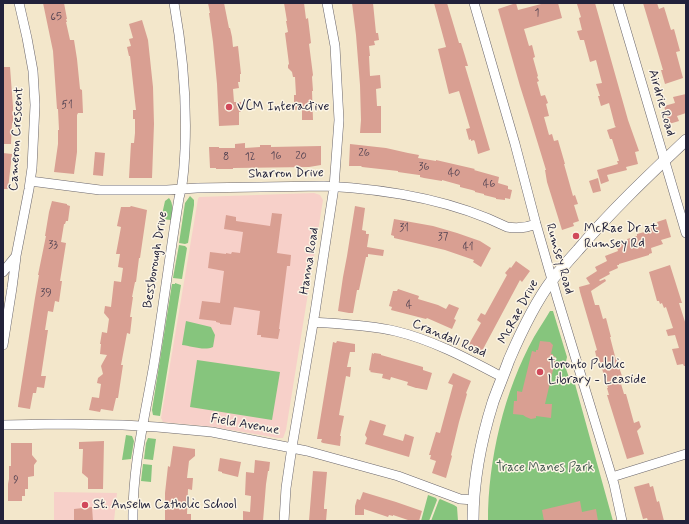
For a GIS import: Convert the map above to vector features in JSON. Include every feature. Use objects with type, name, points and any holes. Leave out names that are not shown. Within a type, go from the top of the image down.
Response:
[{"type":"street","name":"Cameron Crescent","points":[[3,272],[16,256],[30,181],[35,105],[33,71],[19,3]]},
{"type":"street","name":"Bessborough Drive","points":[[133,521],[136,471],[179,198],[184,181],[186,104],[181,48],[174,3]]},
{"type":"street","name":"Hanna Road","points":[[284,521],[286,488],[292,447],[334,186],[339,120],[335,46],[327,3]]},
{"type":"street","name":"Rumsey Road","points":[[474,3],[515,144],[552,280],[612,477],[622,521]]},
{"type":"street","name":"Airdrie Road","points":[[618,3],[686,233]]},
{"type":"street","name":"McRae Drive","points":[[474,521],[476,477],[480,453],[493,402],[516,344],[534,308],[552,280],[598,227],[686,140]]},
{"type":"street","name":"Sharron Drive","points":[[30,181],[100,190],[334,186],[390,192],[426,198],[467,210],[513,228],[525,228],[536,224]]},
{"type":"street","points":[[3,345],[16,256]]},
{"type":"street","name":"Crandall Road","points":[[313,322],[376,328],[410,335],[441,346],[502,377]]},
{"type":"street","name":"Field Avenue","points":[[3,425],[58,424],[143,426],[212,432],[292,447],[398,476],[460,499],[474,500]]},
{"type":"street","points":[[612,477],[686,454]]},
{"type":"shaded area","points":[[314,193],[320,195],[323,200],[286,430],[283,438],[214,427],[163,422],[161,418],[199,197]]},
{"type":"shaded area","name":"St. Anselm Catholic School","points":[[54,492],[117,493],[114,521],[54,521]]},
{"type":"green space","points":[[190,196],[194,200],[194,205],[188,243],[179,243],[185,203]]},
{"type":"green space","points":[[169,198],[172,205],[171,220],[161,219],[165,201]]},
{"type":"green space","points":[[179,245],[187,248],[182,279],[173,278]]},
{"type":"green space","points":[[175,283],[181,285],[160,416],[153,415],[152,410],[172,284]]},
{"type":"green space","name":"Trace Manes Park","points":[[550,311],[553,311],[567,357],[565,366],[571,383],[575,384],[613,521],[488,521],[491,474],[506,403],[523,358]]},
{"type":"green space","points":[[186,321],[211,327],[215,335],[213,347],[202,348],[182,345]]},
{"type":"green space","points":[[197,360],[280,372],[272,420],[190,407]]},
{"type":"green space","points":[[126,435],[132,436],[134,441],[131,459],[122,460]]},
{"type":"green space","points":[[148,438],[156,439],[153,460],[144,459]]},
{"type":"green space","points":[[143,464],[152,465],[151,482],[141,481]]},
{"type":"green space","points":[[428,495],[436,498],[437,500],[429,521],[421,521]]},
{"type":"green space","points":[[440,499],[457,507],[458,521],[431,521]]},
{"type":"building","points":[[43,3],[64,3],[70,40],[74,40],[80,89],[82,90],[83,113],[78,113],[77,115],[77,152],[74,174],[54,172],[59,130],[58,109],[53,51]]},
{"type":"building","points":[[208,3],[224,3],[233,47],[238,46],[241,74],[240,82],[238,82],[239,88],[233,89],[234,102],[241,102],[239,125],[219,126],[217,84]]},
{"type":"building","points":[[284,3],[304,3],[306,19],[308,18],[311,43],[309,44],[313,75],[313,120],[302,120],[302,109],[294,110],[294,95],[296,95],[295,77],[293,77],[292,72],[288,68],[289,64],[285,33],[288,32]]},
{"type":"building","points":[[352,3],[373,3],[376,33],[378,33],[379,40],[374,41],[375,45],[369,46],[370,76],[380,75],[381,88],[376,89],[377,106],[381,106],[381,133],[360,133],[360,85]]},
{"type":"building","points":[[434,3],[447,3],[459,43],[461,43],[468,66],[465,66],[490,150],[478,154],[474,140],[469,140],[466,129],[470,128],[459,91],[449,94],[438,49],[446,47]]},
{"type":"building","points":[[516,3],[518,10],[545,3],[558,3],[562,18],[524,29],[529,46],[532,45],[535,57],[533,58],[539,81],[537,82],[541,96],[545,95],[548,103],[546,104],[549,116],[544,117],[549,135],[552,134],[554,141],[558,140],[573,196],[575,195],[578,204],[574,205],[579,221],[573,223],[574,226],[562,230],[547,182],[546,170],[498,9]]},
{"type":"building","points":[[595,3],[628,120],[639,151],[635,152],[638,164],[626,167],[627,170],[607,175],[609,181],[601,184],[597,170],[618,164],[617,161],[619,161],[612,139],[610,139],[607,130],[616,127],[609,103],[601,106],[598,96],[600,96],[596,84],[602,83],[596,60],[590,62],[584,40],[580,40],[577,31],[582,30],[579,18],[581,17],[577,4]]},
{"type":"building","points":[[643,3],[657,3],[659,9],[664,7],[671,30],[674,29],[680,51],[676,52],[683,78],[665,84],[661,70],[663,70]]},
{"type":"building","points":[[142,20],[148,40],[153,87],[154,124],[152,178],[129,178],[131,143],[134,143],[135,133],[135,119],[133,119],[133,110],[136,110],[130,56],[127,47],[131,46],[129,39],[133,38],[129,24]]},
{"type":"building","points":[[3,67],[10,67],[13,107],[11,144],[3,144]]},
{"type":"building","points":[[686,94],[686,113],[677,116],[679,121],[669,124],[664,106],[675,103],[673,97]]},
{"type":"building","points":[[245,143],[245,148],[260,147],[260,145],[271,145],[271,147],[321,146],[321,165],[309,167],[233,169],[210,168],[209,147],[235,148],[235,144]]},
{"type":"building","points":[[350,144],[386,148],[419,155],[418,158],[436,160],[475,169],[474,170],[499,177],[498,183],[508,186],[508,189],[512,190],[510,199],[496,199],[460,187],[460,185],[442,180],[420,177],[420,175],[361,166],[349,166]]},
{"type":"building","points":[[95,152],[105,153],[103,176],[93,175]]},
{"type":"building","points":[[3,153],[12,154],[8,189],[3,189]]},
{"type":"building","points":[[598,178],[601,191],[593,193],[589,181]]},
{"type":"building","points":[[52,201],[70,206],[68,221],[64,224],[61,242],[66,243],[60,281],[62,281],[59,302],[55,301],[53,312],[48,311],[45,330],[48,330],[41,376],[46,376],[44,388],[37,387],[36,393],[33,393],[30,409],[18,406],[38,275]]},
{"type":"building","points":[[131,206],[147,210],[136,282],[132,297],[130,334],[127,333],[121,365],[123,365],[118,398],[116,398],[113,411],[101,409],[100,412],[89,410],[92,397],[99,398],[101,384],[97,383],[98,378],[103,374],[101,366],[107,355],[100,354],[102,332],[107,333],[109,319],[104,313],[105,306],[111,307],[114,281],[121,282],[123,268],[118,267],[120,254],[116,254],[121,227],[117,226],[121,207]]},
{"type":"building","points":[[355,206],[365,208],[362,230],[366,231],[366,234],[369,234],[367,247],[384,250],[383,256],[368,254],[368,257],[366,257],[359,290],[357,290],[353,313],[349,313],[338,311]]},
{"type":"building","points":[[272,213],[282,214],[277,253],[291,255],[290,266],[287,266],[278,339],[261,337],[261,335],[257,335],[260,311],[234,307],[231,325],[199,319],[202,301],[220,303],[224,271],[208,268],[210,252],[226,254],[231,254],[232,252],[240,253],[243,232],[224,229],[226,215],[236,217],[236,221],[270,226]]},
{"type":"building","points":[[394,219],[433,226],[457,233],[480,241],[491,248],[481,267],[473,262],[474,260],[445,250],[394,238],[394,236],[391,235]]},
{"type":"building","points":[[666,219],[671,237],[661,240],[663,244],[651,248],[652,253],[649,255],[617,265],[618,268],[609,272],[610,274],[599,280],[605,279],[606,281],[591,291],[595,305],[599,305],[603,319],[606,318],[616,360],[619,359],[621,367],[619,367],[622,376],[619,377],[624,394],[626,394],[634,423],[639,421],[641,427],[637,431],[644,454],[627,459],[607,395],[609,395],[608,388],[599,359],[597,360],[595,351],[597,350],[579,287],[590,284],[586,278],[597,271],[595,267],[607,261],[605,256],[618,251],[616,245],[628,241],[627,239],[637,236],[637,234],[648,231],[647,227],[658,224],[657,222]]},
{"type":"building","points":[[516,261],[530,271],[522,282],[520,280],[482,351],[469,344],[481,323],[477,320],[481,313],[485,315],[507,275],[505,273]]},
{"type":"building","points":[[670,265],[682,303],[679,303],[686,325],[686,366],[683,364],[677,365],[672,349],[679,348],[675,335],[668,336],[666,330],[673,328],[666,307],[664,308],[662,303],[660,304],[659,301],[657,301],[649,272]]},
{"type":"building","points":[[398,289],[419,296],[418,299],[446,309],[449,304],[459,308],[454,319],[456,320],[452,329],[427,318],[391,310],[392,307],[389,306],[393,291],[397,291]]},
{"type":"building","points":[[337,341],[355,344],[355,352],[350,352],[347,367],[351,367],[350,377],[346,376],[339,415],[344,416],[340,436],[340,446],[323,443],[321,442],[322,439],[317,439],[333,342],[336,343]]},
{"type":"building","name":"Toronto Public Library - Leaside","points":[[540,341],[550,342],[553,345],[551,354],[556,357],[545,404],[552,404],[551,418],[536,416],[536,418],[531,419],[523,415],[513,414],[514,401],[517,401],[517,391],[522,392],[532,351],[536,352],[536,350],[538,350]]},
{"type":"building","points":[[372,353],[381,354],[423,367],[423,370],[432,373],[427,390],[407,385],[408,382],[391,377],[390,380],[382,378],[383,374],[370,372],[371,371],[369,370]]},
{"type":"building","points":[[453,373],[471,381],[466,393],[467,394],[446,478],[432,473],[436,461],[430,459],[431,455],[429,455],[436,432],[440,433],[453,385],[448,383]]},
{"type":"building","points":[[370,420],[386,425],[383,435],[403,441],[405,434],[414,437],[409,457],[365,444],[367,438],[365,435]]},
{"type":"building","points":[[104,441],[103,489],[88,489],[88,478],[82,473],[83,449],[79,449],[79,442]]},
{"type":"building","points":[[11,443],[32,443],[32,455],[37,461],[34,465],[34,476],[28,477],[28,489],[25,489],[25,496],[22,496],[22,501],[8,501]]},
{"type":"building","points":[[173,446],[195,449],[195,456],[189,461],[187,478],[193,478],[192,490],[188,489],[187,514],[191,514],[191,521],[165,521],[165,493],[168,466],[170,467]]},
{"type":"building","points":[[220,458],[241,462],[238,477],[218,471]]},
{"type":"building","points":[[255,460],[270,462],[266,484],[263,521],[243,521],[243,511],[250,512],[251,496],[245,495],[246,472],[254,473]]},
{"type":"building","points":[[313,471],[327,472],[324,506],[324,509],[327,509],[326,521],[309,521]]},
{"type":"building","points":[[649,483],[650,487],[653,486],[657,502],[659,501],[664,521],[648,521],[647,518],[643,519],[634,487]]},
{"type":"building","points":[[363,492],[422,511],[419,521],[411,521],[393,515],[389,515],[388,517],[364,509],[364,515],[355,515],[357,499],[360,500]]},
{"type":"building","points":[[580,501],[582,512],[596,509],[598,521],[544,521],[542,510]]},
{"type":"building","points":[[92,507],[93,521],[74,521],[74,509]]},
{"type":"place","name":"VCM Interactive","points":[[229,107]]},
{"type":"place","name":"McRae Dr at Rumsey Rd","points":[[576,236]]},
{"type":"place","name":"Toronto Public Library - Leaside","points":[[540,372]]},
{"type":"place","name":"St. Anselm Catholic School","points":[[85,505]]}]
